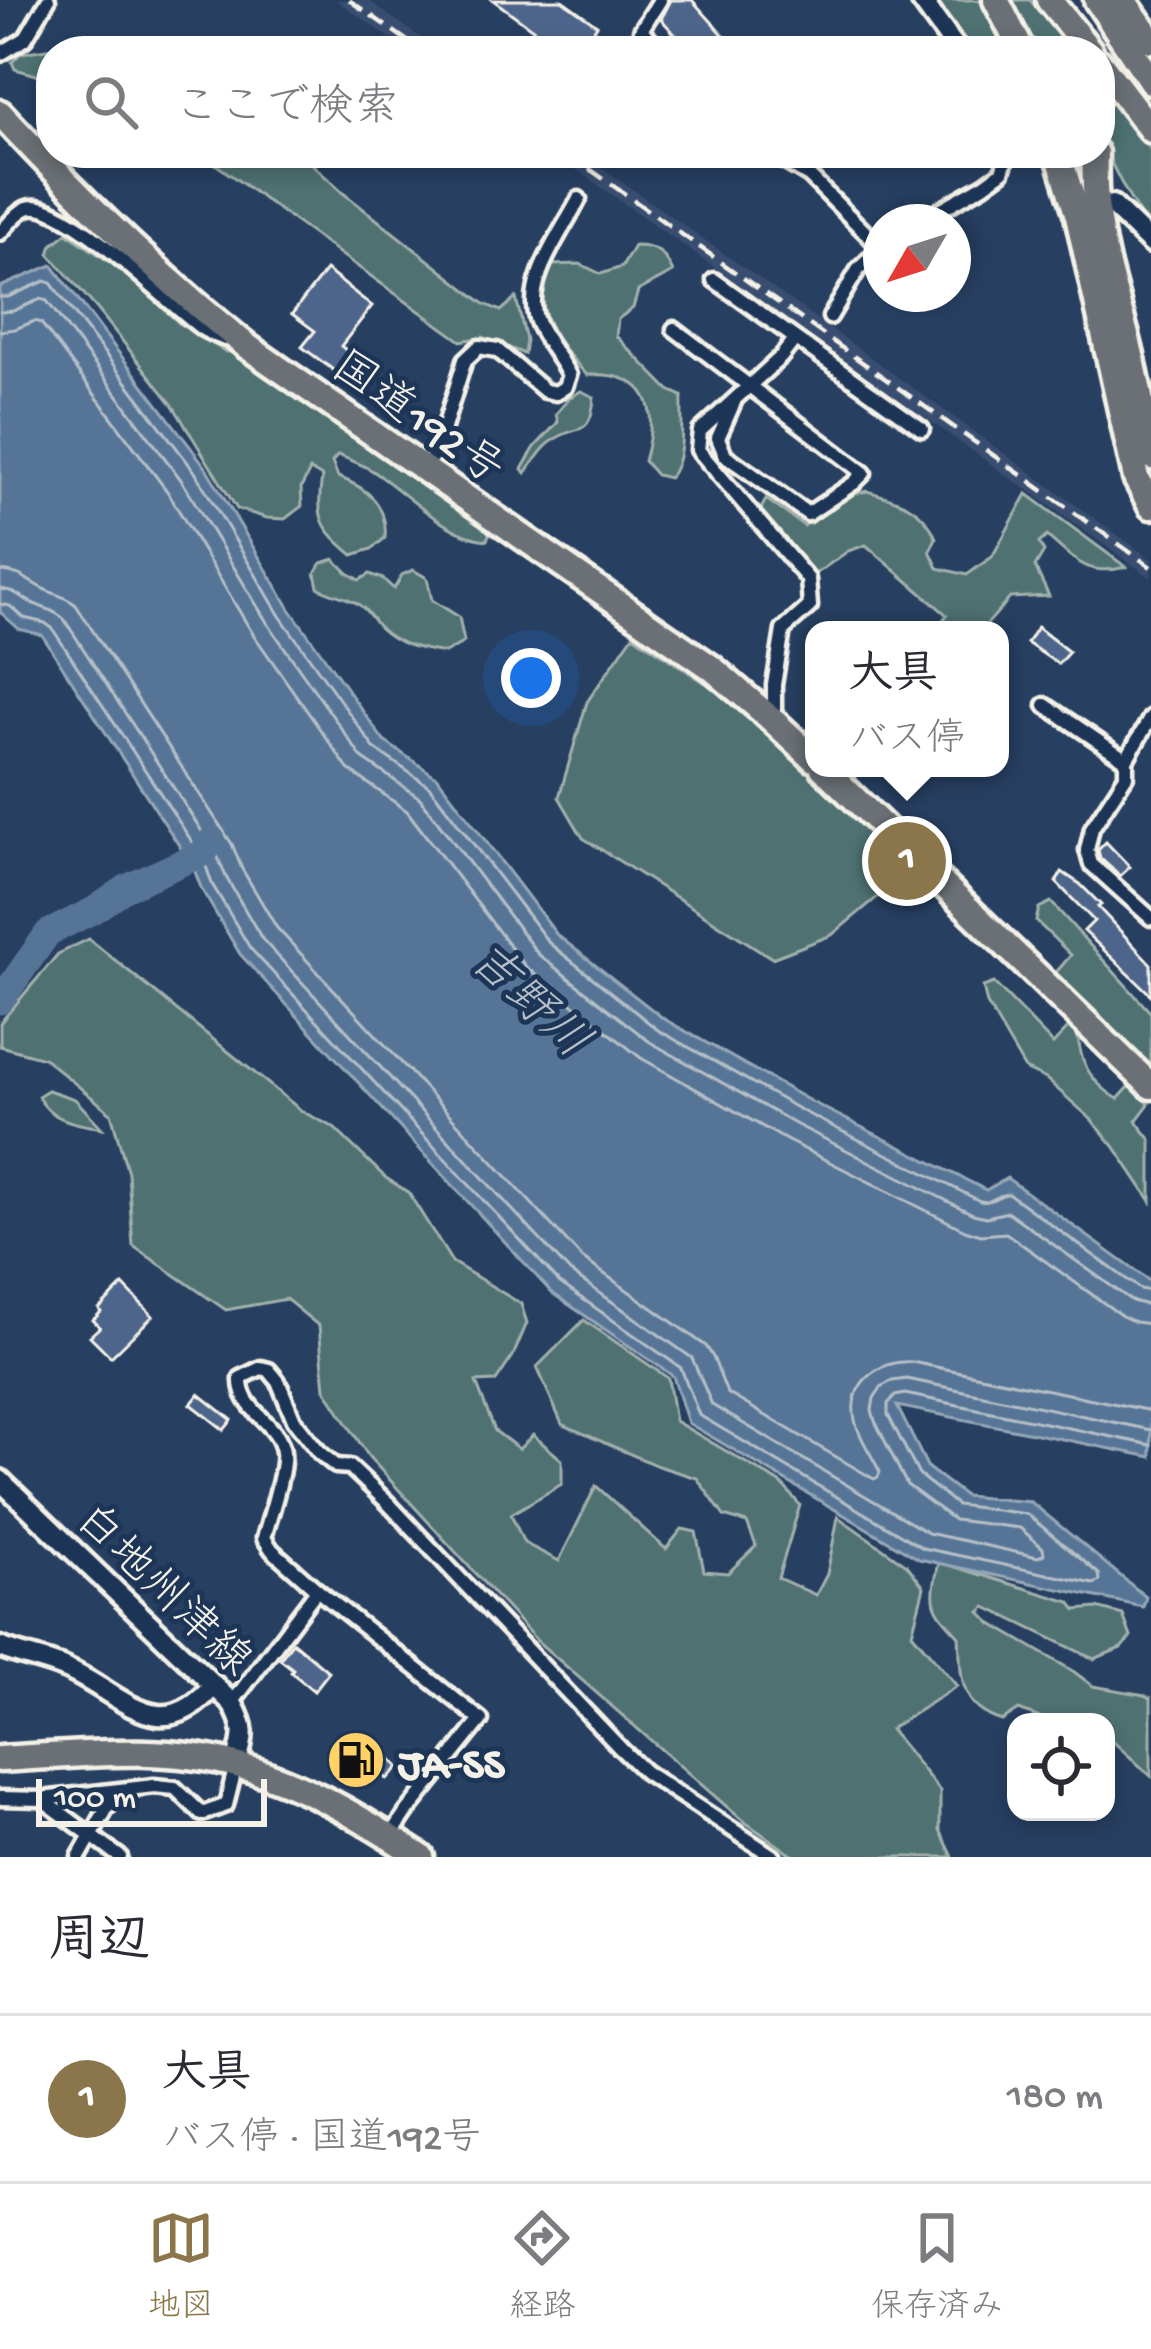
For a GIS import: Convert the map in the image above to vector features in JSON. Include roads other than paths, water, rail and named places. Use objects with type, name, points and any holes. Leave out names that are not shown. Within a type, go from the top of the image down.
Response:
[{"type":"highway","points":[[996,0],[1014,36]]},
{"type":"highway","points":[[1048,0],[1078,36]]},
{"type":"highway","points":[[1097,0],[1151,81]]},
{"type":"highway","points":[[1124,0],[1151,40]]},
{"type":"highway","points":[[1115,83],[1151,130]]},
{"type":"highway","name":"国道192号","points":[[0,113],[36,150]]},
{"type":"highway","name":"国道192号","points":[[53,168],[140,257],[248,347],[712,668],[805,750]]},
{"type":"highway","points":[[1063,168],[1078,216],[1136,478],[1151,506]]},
{"type":"highway","points":[[1076,168],[1078,216]]},
{"type":"highway","points":[[1095,168],[1095,218],[1151,457]]},
{"type":"highway","points":[[832,777],[1151,1086]]},
{"type":"highway","points":[[0,1759],[168,1754],[236,1765],[285,1781],[341,1808],[421,1857]]},
{"type":"main road","points":[[921,0],[947,36]]},
{"type":"main road","points":[[1112,205],[1151,243]]},
{"type":"main road","name":"白地州津線","points":[[0,1480],[232,1703],[243,1722],[244,1736],[236,1765]]},
{"type":"main road","points":[[5,1654],[66,1669],[150,1715],[169,1716],[190,1707],[214,1685]]},
{"type":"street","points":[[0,54],[25,39],[48,0]]},
{"type":"street","points":[[646,36],[641,31],[660,0]]},
{"type":"street","points":[[795,168],[863,229]]},
{"type":"street","points":[[951,204],[1003,168]]},
{"type":"street","points":[[426,470],[438,447],[465,360],[478,346],[497,350],[545,391],[556,394],[565,387],[569,375],[538,324],[533,303],[536,280],[580,199]]},
{"type":"street","points":[[0,233],[23,209],[34,206],[58,215],[100,240],[205,332],[248,347]]},
{"type":"street","points":[[830,317],[863,265]]},
{"type":"street","points":[[714,280],[922,429]]},
{"type":"street","points":[[674,329],[864,473],[808,514],[725,455],[718,438],[734,400]]},
{"type":"street","points":[[770,716],[783,630],[810,606],[808,580],[698,450],[700,431],[782,357],[795,339]]},
{"type":"street","points":[[1045,705],[1126,760]]},
{"type":"street","points":[[1151,717],[1126,760],[1126,776],[1092,828],[1087,850],[1091,864],[1151,918]]},
{"type":"street","points":[[390,1837],[481,1720],[317,1590],[264,1538],[284,1454],[278,1438],[244,1401],[240,1389],[241,1378],[260,1368],[269,1370],[278,1381],[294,1420],[320,1453],[336,1466],[350,1467],[387,1502],[633,1761],[774,1857]]},
{"type":"street","points":[[232,1703],[317,1590]]},
{"type":"street","points":[[0,1798],[42,1799],[154,1786],[175,1788],[202,1814],[226,1804],[236,1765]]},
{"type":"street","points":[[79,1857],[107,1808],[125,1789]]},
{"type":"street","points":[[42,1799],[120,1857]]},
{"type":"water","name":"吉野川","points":[[52,265],[205,466],[290,609],[384,741],[438,778],[557,935],[664,1019],[810,1101],[986,1190],[1007,1178],[1151,1282],[1151,1457],[897,1406],[928,1468],[965,1496],[1031,1502],[1146,1597],[1143,1607],[919,1559],[688,1423],[673,1376],[552,1293],[240,954],[193,867],[42,635],[19,629],[0,612],[0,287]]},
{"type":"waterway","points":[[0,1001],[48,933],[126,888],[205,852],[212,840]]},
{"type":"tunnel","points":[[1094,36],[1102,0]]},
{"type":"tunnel","points":[[1114,36],[1121,14]]},
{"type":"railway","points":[[349,0],[401,36]]},
{"type":"railway","points":[[588,168],[1151,567]]},
{"type":"place","name":"大具","points":[[907,861]]},
{"type":"place","name":"JA-SS","points":[[356,1760]]}]
